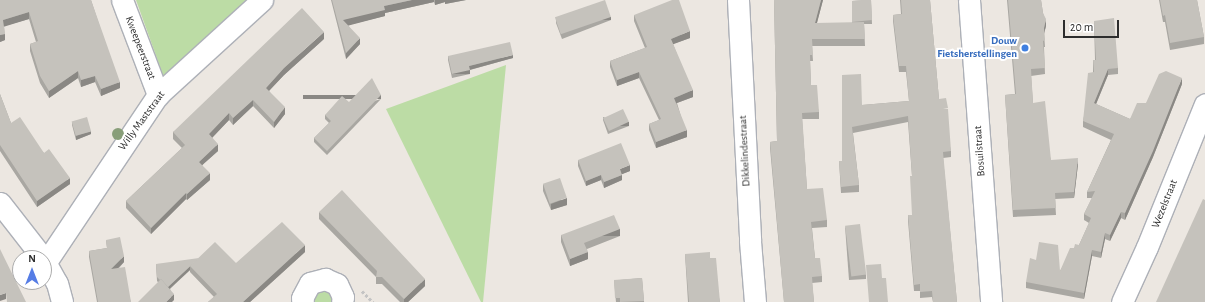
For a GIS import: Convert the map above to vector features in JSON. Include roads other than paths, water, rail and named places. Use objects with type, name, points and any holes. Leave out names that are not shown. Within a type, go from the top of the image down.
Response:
[{"type":"street","name":"Kweepeerstraat","points":[[122,0],[158,95]]},
{"type":"street","name":"Willy Maststraat","points":[[51,250],[158,95],[262,0]]},
{"type":"street","name":"Dikkelindestraat","points":[[738,0],[750,241],[755,302]]},
{"type":"street","name":"Bosuilstraat","points":[[969,0],[991,302]]},
{"type":"street","name":"Wezelstraat","points":[[1122,302],[1148,247],[1205,104]]},
{"type":"street","points":[[0,203],[36,250]]},
{"type":"street","points":[[52,274],[57,283],[62,302]]},
{"type":"street","points":[[303,302],[302,298],[310,283],[325,279],[336,284],[343,297],[342,302]]},
{"type":"place","name":"Douw Fietsherstellingen","points":[[1025,48]]}]
